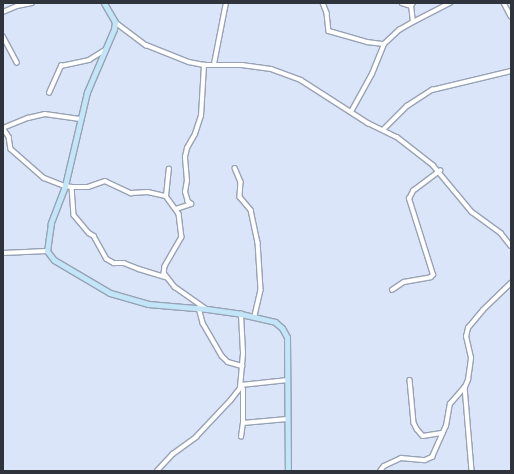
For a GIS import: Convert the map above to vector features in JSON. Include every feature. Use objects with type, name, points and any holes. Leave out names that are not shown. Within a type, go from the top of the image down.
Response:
[{"type":"street","points":[[3,12],[16,4],[32,3]]},
{"type":"street","points":[[104,3],[115,22],[146,45],[189,62],[204,65],[214,64],[258,67],[283,73],[315,88],[351,112],[397,137],[440,171],[472,212],[500,233],[511,246]]},
{"type":"street","points":[[214,64],[219,30],[226,3]]},
{"type":"street","points":[[323,3],[327,12],[329,31],[367,42],[384,44]]},
{"type":"street","points":[[402,3],[412,4],[413,22]]},
{"type":"street","points":[[351,112],[369,81],[384,44],[400,30],[450,3]]},
{"type":"street","points":[[504,3],[511,16]]},
{"type":"street","points":[[115,22],[106,50],[86,92],[65,186],[51,223],[47,251],[54,260],[110,293],[148,304],[199,308],[241,314],[275,322],[282,328],[287,337],[288,471]]},
{"type":"street","points":[[3,36],[17,62]]},
{"type":"street","points":[[49,93],[61,66],[89,60],[106,50]]},
{"type":"street","points":[[176,209],[191,204],[188,202],[186,192],[187,181],[185,157],[187,148],[195,134],[201,116],[204,65]]},
{"type":"street","points":[[383,130],[407,106],[432,90],[511,70]]},
{"type":"street","points":[[80,119],[45,114],[28,118],[3,128],[9,137],[10,148],[19,157],[30,164],[41,176],[65,186],[88,187],[105,181],[131,192],[152,193],[166,196],[176,209],[180,220],[182,237],[165,267],[166,277]]},
{"type":"street","points":[[166,196],[169,168]]},
{"type":"street","points":[[235,168],[241,182],[240,197],[251,210],[258,242],[261,290],[255,317]]},
{"type":"street","points":[[392,290],[404,282],[431,277],[433,275],[409,198],[413,191],[440,171]]},
{"type":"street","points":[[72,187],[74,215],[89,233],[94,236],[107,259],[114,264],[124,263],[139,270],[166,277],[181,293],[207,309]]},
{"type":"street","points":[[3,253],[47,251]]},
{"type":"street","points":[[472,471],[465,387],[471,358],[466,337],[468,328],[483,310],[511,283]]},
{"type":"street","points":[[199,308],[203,323],[222,356],[228,362],[242,366]]},
{"type":"street","points":[[241,314],[241,385],[243,390],[243,423],[241,437]]},
{"type":"street","points":[[157,471],[173,454],[196,437],[232,398],[241,385],[288,380]]},
{"type":"street","points":[[410,380],[414,423],[417,429],[423,436],[443,433]]},
{"type":"street","points":[[380,471],[384,466],[401,458],[430,459],[436,451],[443,433],[450,404],[465,387]]},
{"type":"street","points":[[243,423],[287,419]]}]
